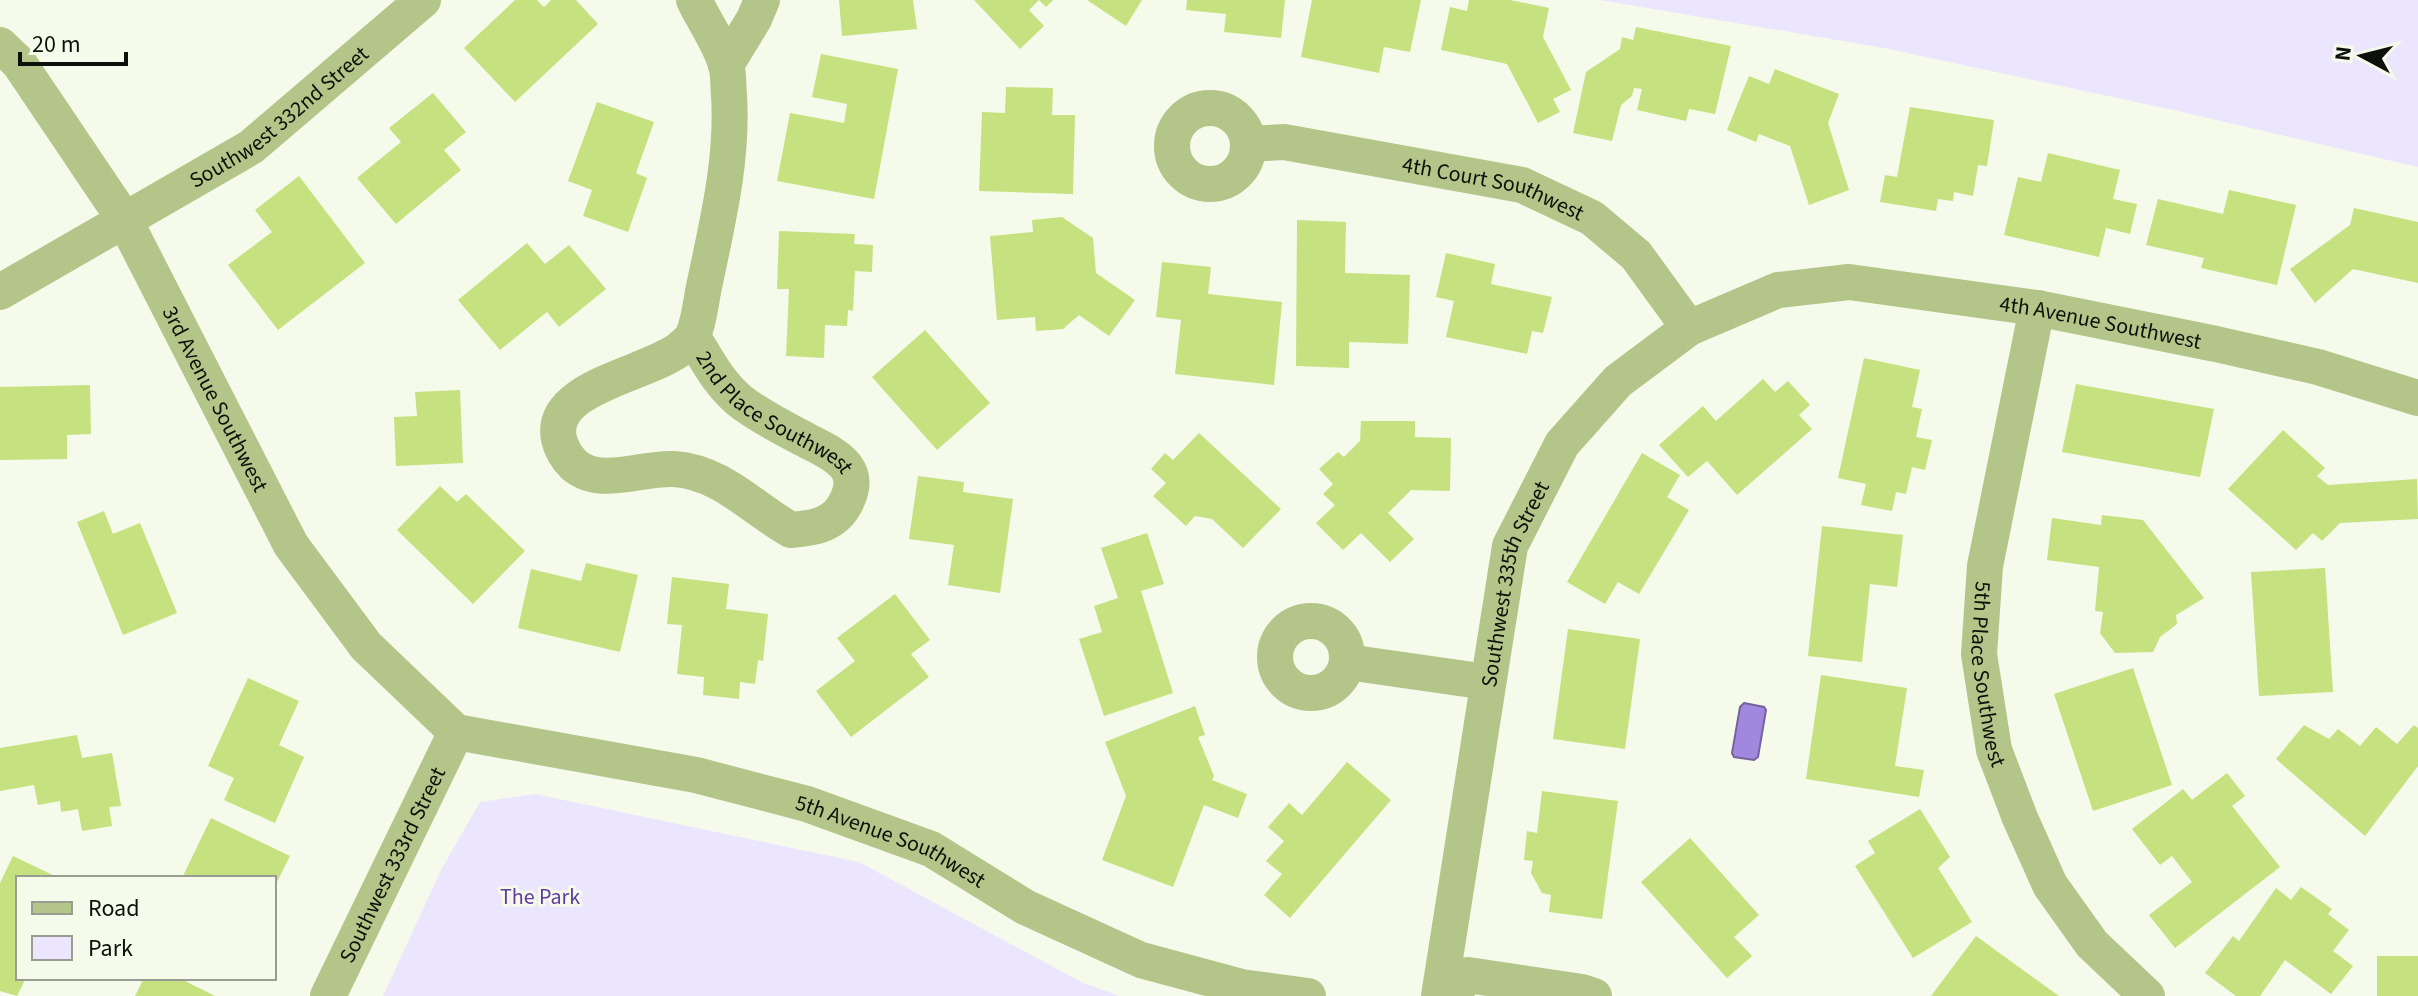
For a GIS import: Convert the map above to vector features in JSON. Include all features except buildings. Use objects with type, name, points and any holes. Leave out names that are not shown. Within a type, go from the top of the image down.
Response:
[{"type":"street","name":"Southwest 332nd Street","points":[[0,292],[251,147],[423,0]]},
{"type":"street","name":"2nd Place Southwest","points":[[693,337],[726,389],[744,404],[830,450],[845,465],[851,479],[848,497],[839,513],[827,523],[791,530],[717,479],[696,472],[674,469],[625,475],[588,474],[572,463],[561,446],[557,430],[564,411],[582,393],[644,369],[673,354],[693,337],[725,189],[731,126],[726,65],[694,0]]},
{"type":"street","points":[[726,65],[762,0]]},
{"type":"street","name":"3rd Avenue Southwest","points":[[0,45],[19,63],[124,219],[291,545],[366,646],[456,732]]},
{"type":"street","name":"4th Court Southwest","points":[[1249,144],[1284,142],[1522,185],[1592,218],[1636,255],[1689,328]]},
{"type":"street","name":"4th Avenue Southwest","points":[[1778,290],[1849,282],[2037,308],[2304,364],[2418,398]]},
{"type":"street","name":"Southwest 335th Street","points":[[1439,996],[1510,546],[1562,444],[1618,381],[1689,328],[1778,290]]},
{"type":"street","name":"5th Place Southwest","points":[[2037,308],[1985,566],[1979,654],[1994,750],[2050,885],[2092,944],[2147,996]]},
{"type":"street","points":[[1347,662],[1487,682]]},
{"type":"street","name":"Southwest 333rd Street","points":[[328,996],[456,732]]},
{"type":"street","name":"5th Avenue Southwest","points":[[456,732],[696,775],[807,804],[931,849],[1025,907],[1141,960],[1241,987],[1308,996]]},
{"type":"street","points":[[1451,996],[1468,975],[1594,996]]},
{"type":"green space","points":[[1600,0],[2418,0],[2418,167],[2178,111],[1884,48]]},
{"type":"green space","name":"The Park","points":[[535,794],[859,862],[1083,983],[1120,996],[383,996],[441,870],[480,802]]},
{"type":"shaded area","points":[[1744,703],[1766,710],[1758,757],[1754,760],[1734,757],[1732,753],[1740,707]]}]
